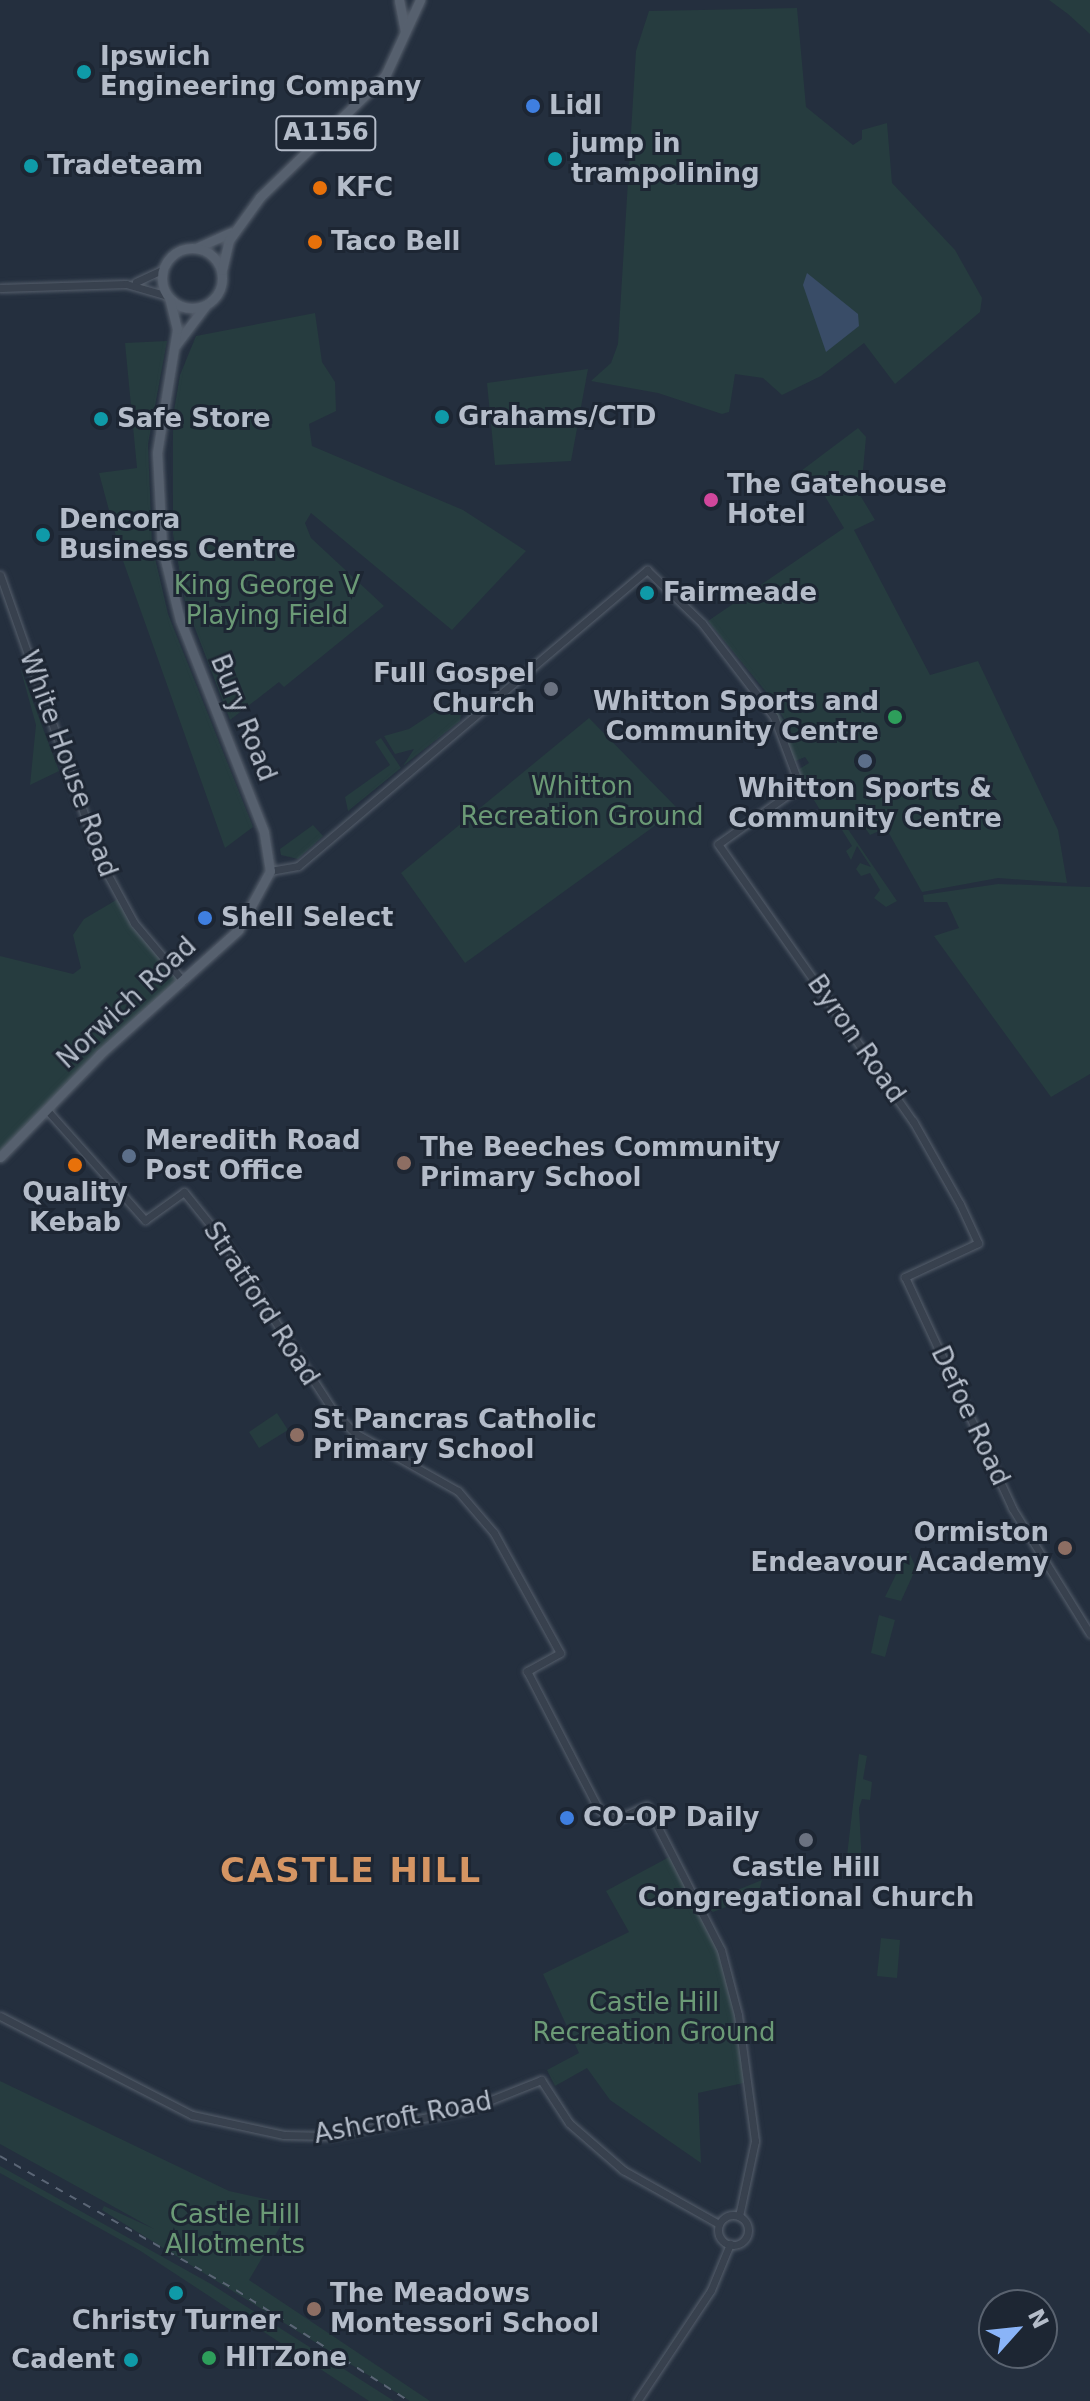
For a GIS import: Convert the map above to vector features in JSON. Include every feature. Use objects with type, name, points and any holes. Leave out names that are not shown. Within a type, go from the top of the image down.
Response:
[{"type":"main road","points":[[399,0],[405,30]]},
{"type":"main road","name":"A1156","points":[[234,230],[286,168],[375,89],[420,0]]},
{"type":"main road","points":[[234,230],[222,270],[221,287],[206,305],[187,308],[169,297],[164,269],[176,252],[234,230]]},
{"type":"main road","points":[[193,247],[212,254],[222,270]]},
{"type":"main road","name":"Bury Road","points":[[169,297],[176,309],[175,346],[157,453],[162,547],[177,613],[261,822],[270,871]]},
{"type":"main road","name":"Bury Road","points":[[175,346],[206,305]]},
{"type":"main road","name":"Norwich Road","points":[[0,1157],[100,1054],[246,921],[270,871]]},
{"type":"street","points":[[0,288],[126,284],[153,278],[164,269]]},
{"type":"street","points":[[126,284],[169,297]]},
{"type":"street","name":"Byron Road","points":[[270,871],[298,866],[647,570],[674,602],[699,619],[769,706],[800,786],[718,844],[913,1121],[978,1243],[905,1277]]},
{"type":"street","name":"White House Road","points":[[0,575],[101,864],[134,923],[183,981]]},
{"type":"street","name":"Stratford Road","points":[[46,1109],[145,1220],[184,1192],[221,1238],[334,1412],[355,1433],[473,1504],[560,1653],[527,1671],[608,1820],[647,1806],[707,1920],[733,1991],[755,2141],[739,2216]]},
{"type":"street","name":"Defoe Road","points":[[905,1277],[1012,1508],[1090,1634]]},
{"type":"street","name":"Ashcroft Road","points":[[0,2016],[192,2115],[284,2135],[328,2136],[466,2110],[541,2080],[569,2123],[623,2170],[719,2224]]},
{"type":"street","points":[[637,2401],[706,2298],[730,2244],[748,2233],[739,2216],[719,2224],[720,2237],[730,2244]]},
{"type":"green space","points":[[1049,0],[1090,0],[1090,34],[1068,14]]},
{"type":"green space","points":[[797,8],[806,107],[853,145],[862,139],[862,130],[887,123],[892,183],[955,250],[982,298],[980,312],[895,384],[864,343],[821,376],[782,395],[763,378],[735,374],[729,412],[722,414],[658,393],[591,381],[611,363],[618,344],[636,51],[649,11]]},
{"type":"green space","name":"King George V Playing Field","points":[[315,313],[322,362],[335,382],[336,411],[309,424],[312,446],[463,510],[526,551],[452,630],[311,513],[305,523],[311,538],[384,606],[284,687],[279,682],[230,720],[185,602],[173,534],[173,416],[180,375],[196,336]]},
{"type":"green space","points":[[167,341],[148,444],[152,545],[168,614],[253,827],[225,848],[121,555],[99,473],[137,468],[125,343]]},
{"type":"green space","points":[[588,369],[571,461],[495,465],[487,383]]},
{"type":"green space","name":"Whitton Sports and Community Centre","points":[[858,428],[866,437],[863,470],[877,485],[860,495],[875,520],[854,530],[930,675],[978,661],[1058,830],[1067,883],[998,878],[922,892],[886,828],[870,835],[853,810],[825,818],[796,771],[809,763],[805,757],[793,762],[770,703],[787,724],[775,703],[708,621],[844,528],[823,493],[824,482],[816,478],[814,488],[793,477]]},
{"type":"green space","points":[[20,667],[59,771],[30,785],[36,725]]},
{"type":"green space","points":[[447,704],[462,708],[460,721],[403,766],[414,749],[395,754],[384,736],[409,729]]},
{"type":"green space","name":"Whitton Recreation Ground","points":[[589,718],[678,809],[465,963],[401,873]]},
{"type":"green space","points":[[381,738],[401,768],[348,811],[345,797],[390,765],[375,742]]},
{"type":"green space","points":[[841,819],[897,901],[886,907],[874,898],[880,890],[870,873],[861,876],[856,869],[860,863],[871,867],[857,846],[851,860],[846,851],[852,846],[842,830],[830,830]]},
{"type":"green space","points":[[313,825],[323,836],[298,859],[281,855],[280,849]]},
{"type":"green space","points":[[998,884],[1090,887],[1090,1074],[1051,1097],[934,936],[959,928],[947,902],[924,902],[923,895]]},
{"type":"green space","points":[[118,899],[183,981],[0,1157],[0,956],[73,974],[81,968],[73,935],[84,919]]},
{"type":"green space","points":[[277,1413],[288,1430],[259,1448],[249,1432]]},
{"type":"green space","points":[[908,1550],[916,1568],[901,1601],[885,1597]]},
{"type":"green space","points":[[879,1615],[895,1620],[885,1657],[871,1653]]},
{"type":"green space","points":[[859,1754],[867,1756],[863,1779],[872,1782],[870,1800],[862,1799],[859,1808],[862,1866],[846,1864]]},
{"type":"green space","name":"Castle Hill Recreation Ground","points":[[673,1855],[728,1969],[748,2082],[698,2093],[701,2163],[610,2100],[587,2068],[555,2086],[547,2070],[579,2053],[543,1974],[629,1932],[606,1891]]},
{"type":"green space","points":[[762,1880],[758,1895],[713,1912],[703,1904]]},
{"type":"green space","points":[[881,1938],[900,1940],[897,1978],[877,1976]]},
{"type":"green space","name":"Castle Hill Allotments","points":[[0,2081],[229,2191],[293,2205],[249,2280],[430,2401],[410,2401],[102,2210],[104,2206],[154,2229],[0,2144]]},
{"type":"green space","points":[[0,2166],[211,2284],[394,2401],[369,2401],[139,2250],[0,2173]]},
{"type":"water","points":[[807,273],[858,314],[859,326],[826,352],[803,285]]},
{"type":"railway","points":[[0,2156],[236,2290],[409,2401]]},
{"type":"place","name":"Ipswich Engineering Company","points":[[84,72]]},
{"type":"place","name":"Lidl","points":[[533,106]]},
{"type":"place","name":"jump in trampolining","points":[[555,159]]},
{"type":"place","name":"Tradeteam","points":[[31,166]]},
{"type":"place","name":"KFC","points":[[320,188]]},
{"type":"place","name":"Taco Bell","points":[[315,242]]},
{"type":"place","name":"Grahams/CTD","points":[[442,417]]},
{"type":"place","name":"Safe Store","points":[[101,419]]},
{"type":"place","name":"The Gatehouse Hotel","points":[[711,500]]},
{"type":"place","name":"Dencora Business Centre","points":[[43,535]]},
{"type":"place","name":"Fairmeade","points":[[647,593]]},
{"type":"place","name":"Full Gospel Church","points":[[551,689]]},
{"type":"place","name":"Whitton Sports and Community Centre","points":[[895,717]]},
{"type":"place","name":"Whitton Sports & Community Centre","points":[[865,761]]},
{"type":"place","name":"Shell Select","points":[[205,918]]},
{"type":"place","name":"Meredith Road Post Office","points":[[129,1156]]},
{"type":"place","name":"The Beeches Community Primary School","points":[[404,1163]]},
{"type":"place","name":"Quality Kebab","points":[[75,1165]]},
{"type":"place","name":"St Pancras Catholic Primary School","points":[[297,1435]]},
{"type":"place","name":"Ormiston Endeavour Academy","points":[[1065,1548]]},
{"type":"place","name":"CO-OP Daily","points":[[567,1818]]},
{"type":"place","name":"Castle Hill Congregational Church","points":[[806,1840]]},
{"type":"place","name":"Christy Turner","points":[[176,2293]]},
{"type":"place","name":"The Meadows Montessori School","points":[[314,2309]]},
{"type":"place","name":"HITZone","points":[[209,2358]]},
{"type":"place","name":"Cadent","points":[[131,2360]]},
{"type":"district","name":"CASTLE HILL","points":[[351,1871]]}]
